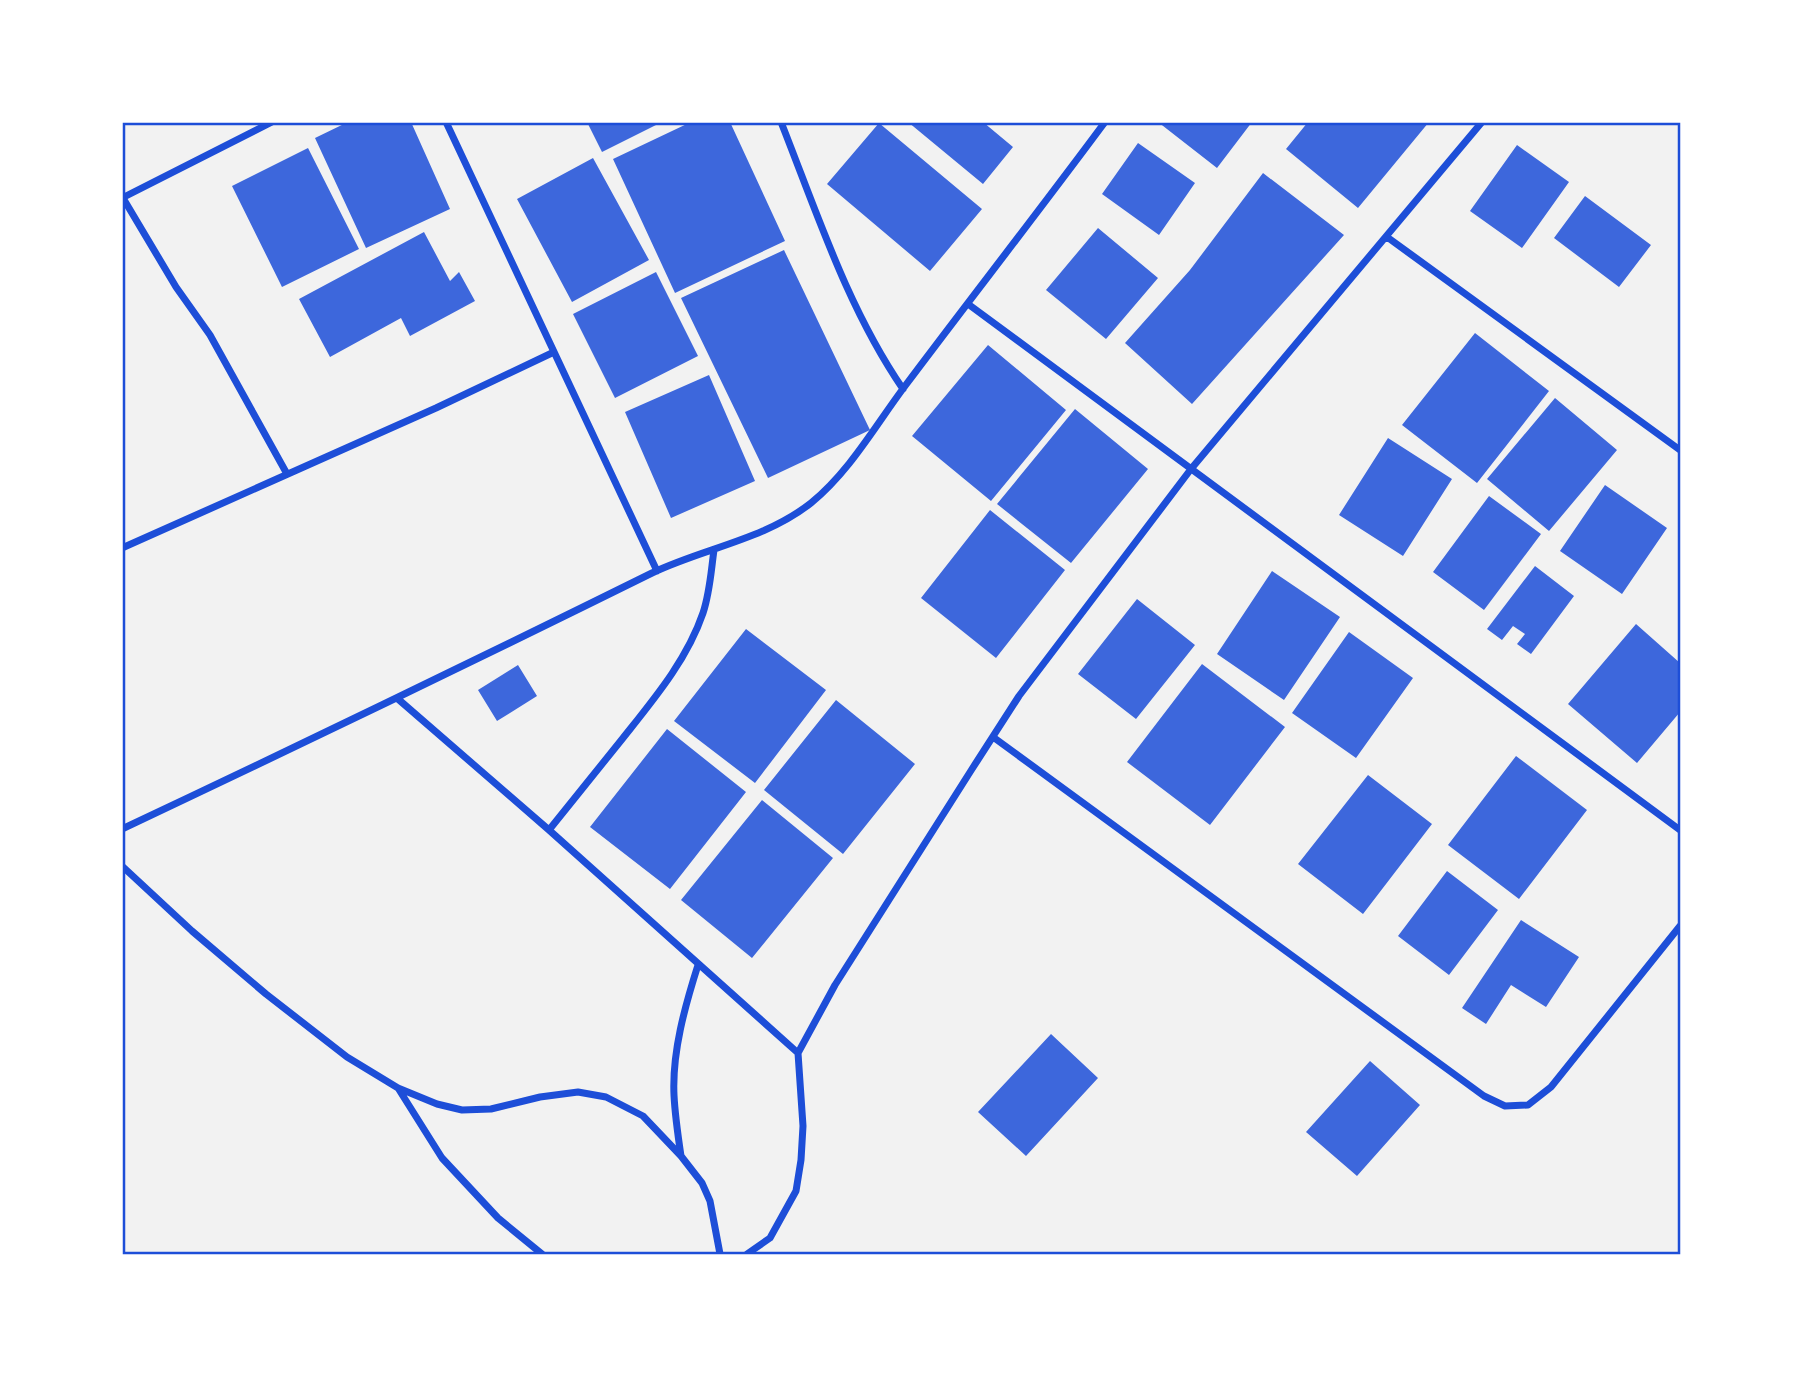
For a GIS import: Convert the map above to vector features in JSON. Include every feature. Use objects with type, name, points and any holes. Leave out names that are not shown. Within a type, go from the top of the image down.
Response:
[{"type":"street","points":[[272,122],[123,198],[176,287],[210,335],[287,474]]},
{"type":"street","points":[[446,122],[657,571]]},
{"type":"street","points":[[781,122],[865,325],[884,362],[903,389]]},
{"type":"street","points":[[122,829],[398,699],[657,571],[759,533],[786,520],[809,504],[832,484],[852,461],[903,389],[1105,122]]},
{"type":"street","points":[[747,1255],[770,1238],[796,1191],[802,1160],[803,1126],[798,1053],[835,985],[1019,696],[1191,469],[1482,122]]},
{"type":"street","points":[[1387,237],[1681,450]]},
{"type":"street","points":[[968,304],[1681,830]]},
{"type":"street","points":[[122,548],[436,408],[554,352]]},
{"type":"street","points":[[549,830],[654,698],[685,652],[705,603],[714,550]]},
{"type":"street","points":[[398,699],[798,1053]]},
{"type":"street","points":[[993,737],[1473,1088],[1504,1106],[1528,1105],[1551,1087],[1681,926]]},
{"type":"street","points":[[122,866],[266,994],[347,1057],[398,1087],[437,1104],[462,1110],[491,1109],[540,1097],[578,1092],[606,1097],[643,1116],[702,1183],[710,1201],[720,1255]]},
{"type":"street","points":[[681,1156],[674,1094],[675,1073],[688,998],[698,965]]},
{"type":"street","points":[[398,1087],[442,1158],[498,1218],[542,1255]]},
{"type":"building","points":[[348,122],[411,122],[450,209],[366,248],[315,138]]},
{"type":"building","points":[[587,122],[662,122],[602,152]]},
{"type":"building","points":[[691,122],[730,122],[785,241],[675,293],[613,159]]},
{"type":"building","points":[[908,122],[983,122],[1013,147],[983,184]]},
{"type":"building","points":[[1158,122],[1252,122],[1217,168]]},
{"type":"building","points":[[1308,122],[1429,122],[1358,208],[1286,149]]},
{"type":"building","points":[[879,123],[982,209],[930,271],[827,184]]},
{"type":"building","points":[[1138,143],[1195,183],[1159,235],[1102,194]]},
{"type":"building","points":[[1517,145],[1569,182],[1522,248],[1470,211]]},
{"type":"building","points":[[308,148],[359,249],[282,287],[232,186]]},
{"type":"building","points":[[593,158],[649,260],[572,302],[517,199]]},
{"type":"building","points":[[1263,173],[1344,235],[1192,404],[1125,343],[1190,270]]},
{"type":"building","points":[[1585,196],[1651,245],[1619,287],[1554,238]]},
{"type":"building","points":[[1098,228],[1158,278],[1106,339],[1046,290]]},
{"type":"building","points":[[424,232],[450,281],[459,272],[475,301],[410,336],[401,318],[330,357],[299,299]]},
{"type":"building","points":[[784,250],[870,430],[768,478],[681,298]]},
{"type":"building","points":[[656,272],[698,356],[615,398],[573,314]]},
{"type":"building","points":[[1475,333],[1549,391],[1477,483],[1402,425]]},
{"type":"building","points":[[988,345],[1066,410],[991,501],[912,436]]},
{"type":"building","points":[[709,375],[755,481],[671,518],[625,412]]},
{"type":"building","points":[[1555,398],[1617,450],[1549,531],[1487,479]]},
{"type":"building","points":[[1075,409],[1148,469],[1071,563],[997,504]]},
{"type":"building","points":[[1388,438],[1452,479],[1403,556],[1339,515]]},
{"type":"building","points":[[1605,485],[1667,528],[1622,594],[1560,551]]},
{"type":"building","points":[[1489,496],[1541,534],[1484,610],[1433,572]]},
{"type":"building","points":[[990,510],[1065,570],[996,658],[921,598]]},
{"type":"building","points":[[1535,566],[1574,596],[1531,654],[1517,644],[1525,634],[1513,626],[1502,640],[1487,629]]},
{"type":"building","points":[[1272,571],[1340,617],[1284,700],[1217,654]]},
{"type":"building","points":[[1137,599],[1195,645],[1136,719],[1078,674]]},
{"type":"building","points":[[1636,624],[1680,663],[1680,712],[1637,763],[1568,704]]},
{"type":"building","points":[[746,629],[826,690],[755,783],[674,721]]},
{"type":"building","points":[[1349,632],[1413,678],[1356,758],[1292,713]]},
{"type":"building","points":[[1202,664],[1285,727],[1210,825],[1127,762]]},
{"type":"building","points":[[518,665],[537,696],[497,721],[478,690]]},
{"type":"building","points":[[836,700],[915,764],[843,854],[764,790]]},
{"type":"building","points":[[667,729],[746,792],[670,889],[590,827]]},
{"type":"building","points":[[1516,756],[1587,810],[1519,899],[1448,845]]},
{"type":"building","points":[[1368,775],[1432,824],[1363,914],[1298,864]]},
{"type":"building","points":[[762,800],[833,858],[752,958],[681,900]]},
{"type":"building","points":[[1447,871],[1498,910],[1449,975],[1398,936]]},
{"type":"building","points":[[1521,920],[1579,957],[1546,1007],[1511,985],[1486,1024],[1462,1008]]},
{"type":"building","points":[[1051,1034],[1098,1078],[1026,1156],[978,1112]]},
{"type":"building","points":[[1370,1061],[1420,1105],[1357,1176],[1306,1132]]}]
